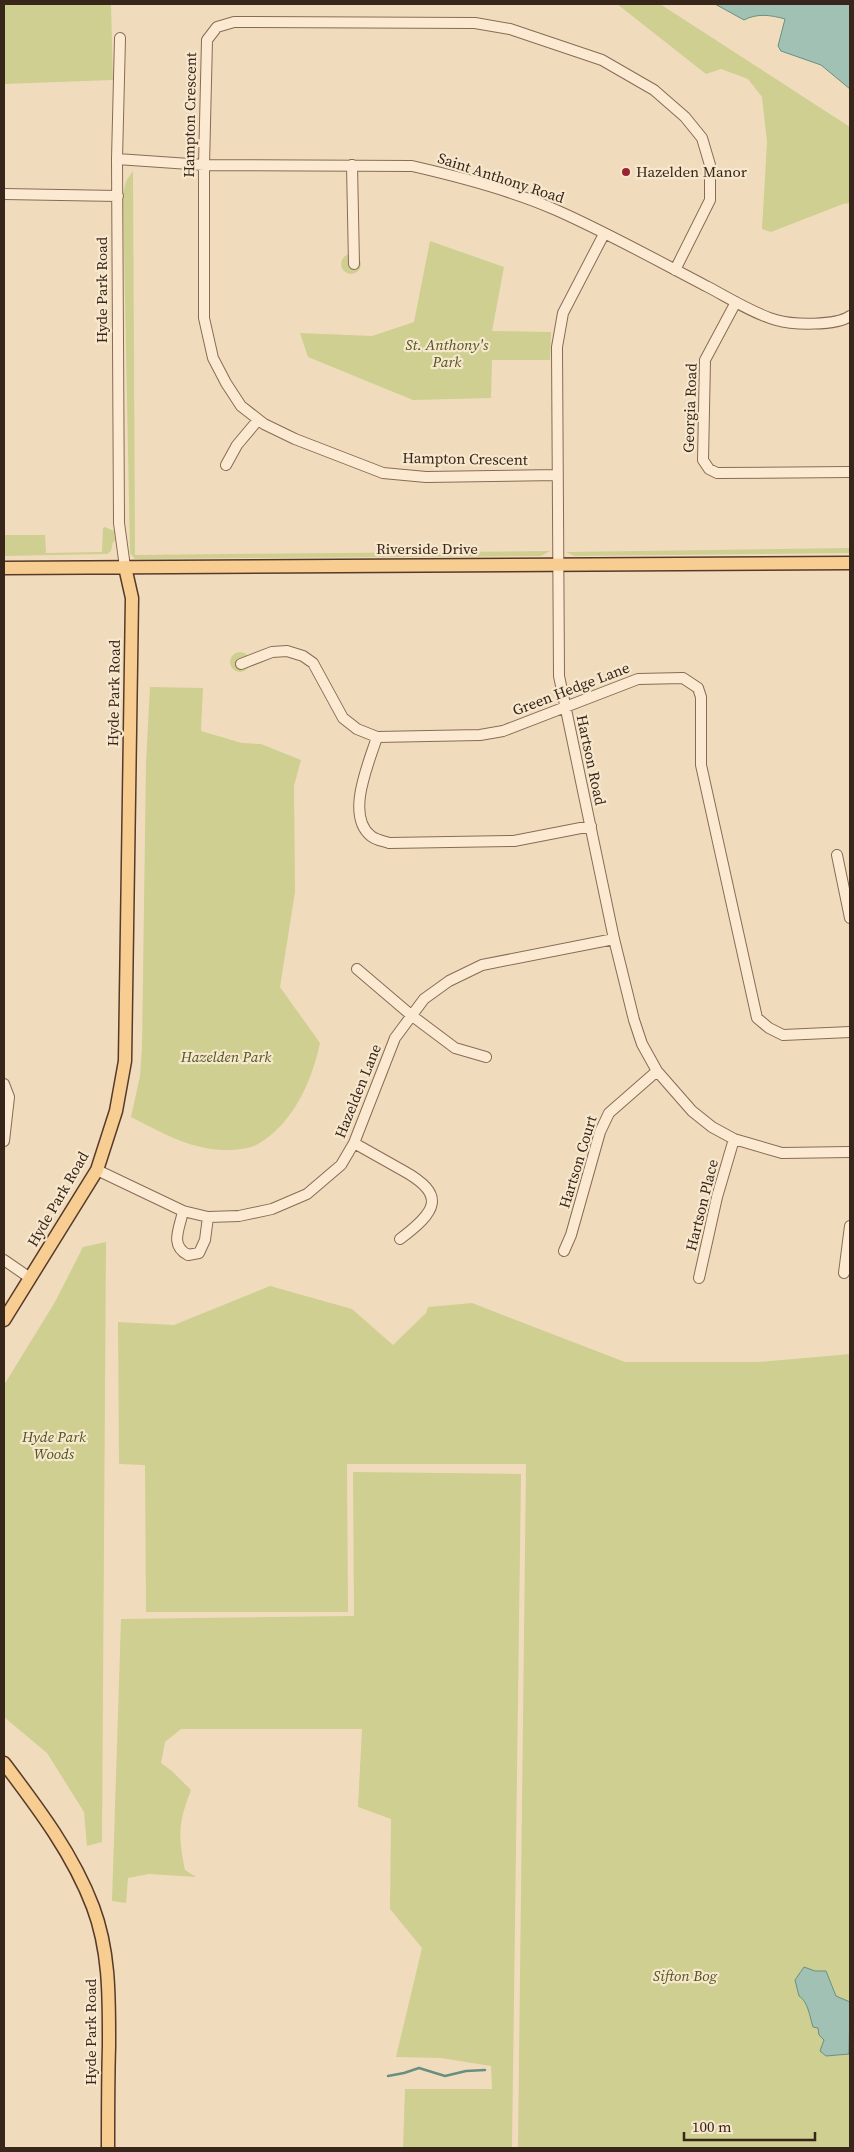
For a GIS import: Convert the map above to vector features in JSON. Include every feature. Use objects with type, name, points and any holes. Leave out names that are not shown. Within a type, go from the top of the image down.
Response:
[{"type":"main road","name":"Riverside Drive","points":[[4,568],[850,563]]},
{"type":"main road","name":"Hyde Park Road","points":[[4,1320],[97,1170],[116,1111],[125,1061],[132,598],[125,567]]},
{"type":"main road","name":"Hyde Park Road","points":[[4,1763],[51,1827],[70,1858],[93,1907],[102,1940],[109,1983],[108,2148]]},
{"type":"street","name":"Hampton Crescent","points":[[558,475],[426,477],[383,473],[295,439],[258,420],[241,406],[213,358],[204,318],[204,165],[207,40],[218,26],[234,22],[475,23],[510,29],[602,60],[654,90],[685,117],[702,138],[710,165],[710,200],[675,270]]},
{"type":"street","name":"Hyde Park Road","points":[[120,38],[117,159],[119,523],[125,567]]},
{"type":"street","name":"Saint Anthony Road","points":[[117,159],[204,165],[352,164],[412,166],[445,174],[556,210],[736,302],[776,320],[812,323],[844,320],[850,316]]},
{"type":"street","points":[[352,164],[354,264]]},
{"type":"street","points":[[4,194],[118,196]]},
{"type":"street","name":"Hartson Road","points":[[604,234],[563,313],[557,347],[559,676],[614,939],[634,1020],[642,1044],[657,1071],[692,1111],[712,1127],[734,1139],[782,1153],[850,1152]]},
{"type":"street","name":"Georgia Road","points":[[736,302],[705,360],[703,460],[709,469],[717,473],[850,472]]},
{"type":"street","points":[[226,465],[237,445],[258,420]]},
{"type":"street","name":"Green Hedge Lane","points":[[241,664],[272,652],[287,651],[303,656],[313,663],[343,718],[357,729],[377,737],[480,735],[503,731],[638,679],[683,678],[698,688],[701,697],[701,765],[757,1018],[769,1028],[783,1034],[850,1032]]},
{"type":"street","points":[[377,737],[362,789],[358,811],[364,829],[372,837],[389,843],[514,841],[591,826]]},
{"type":"street","points":[[837,855],[850,918]]},
{"type":"street","name":"Hazelden Lane","points":[[97,1170],[183,1211],[208,1216],[239,1216],[272,1209],[308,1194],[341,1165],[354,1144],[396,1038],[424,999],[448,980],[482,965],[614,939]]},
{"type":"street","points":[[358,969],[412,1015],[455,1048],[486,1057]]},
{"type":"street","name":"Hartson Court","points":[[564,1251],[571,1235],[600,1132],[609,1113],[657,1071]]},
{"type":"street","points":[[4,1084],[9,1097],[4,1141]]},
{"type":"street","name":"Hartson Place","points":[[699,1278],[717,1197],[734,1139]]},
{"type":"street","points":[[354,1144],[421,1180],[430,1190],[432,1198],[431,1208],[418,1225],[400,1239]]},
{"type":"street","points":[[183,1211],[176,1240],[180,1251],[188,1255],[199,1253],[205,1240],[208,1216]]},
{"type":"street","points":[[844,1273],[850,1226]]},
{"type":"street","points":[[4,1260],[30,1278]]},
{"type":"green space","points":[[4,4],[111,4],[113,80],[4,84]]},
{"type":"green space","points":[[617,4],[660,4],[850,127],[850,203],[771,232],[762,229],[767,142],[762,97],[748,79],[721,69],[706,74]]},
{"type":"green space","points":[[133,171],[135,555],[550,551],[541,556],[135,559],[130,553],[123,194],[126,181]]},
{"type":"green space","name":"St. Anthony's Park","points":[[430,241],[504,267],[492,331],[551,332],[550,360],[492,360],[491,398],[413,400],[308,357],[300,333],[372,336],[414,322]]},
{"type":"green space","points":[[347,254],[355,254],[361,260],[361,268],[355,274],[347,274],[341,268],[341,260]]},
{"type":"green space","points":[[103,528],[114,531],[115,541],[111,551],[107,554],[4,556],[4,535],[45,535],[46,553],[102,552]]},
{"type":"green space","points":[[850,548],[850,553],[574,556],[566,552]]},
{"type":"green space","points":[[240,652],[247,655],[250,662],[247,669],[240,672],[233,669],[230,662],[233,655]]},
{"type":"green space","name":"Hazelden Park","points":[[150,687],[203,688],[201,731],[242,743],[261,744],[301,760],[294,786],[295,892],[280,987],[320,1043],[312,1072],[291,1113],[281,1125],[258,1144],[238,1150],[222,1150],[192,1145],[131,1117],[140,1076],[142,1047],[146,763]]},
{"type":"green space","name":"Hyde Park Woods","points":[[106,1242],[102,1842],[87,1846],[84,1812],[47,1753],[4,1717],[4,1385],[55,1302],[83,1247]]},
{"type":"green space","name":"Sifton Bog","points":[[270,1286],[352,1309],[393,1345],[426,1313],[428,1307],[472,1303],[625,1362],[758,1362],[850,1354],[850,2148],[518,2148],[526,1464],[347,1464],[348,1612],[146,1612],[145,1465],[119,1464],[118,1322],[174,1325]]},
{"type":"green space","points":[[353,1472],[521,1474],[512,2148],[403,2148],[405,2089],[492,2089],[491,2066],[441,2058],[396,2057],[422,1948],[390,1909],[391,1819],[358,1807],[362,1729],[181,1729],[165,1742],[161,1763],[191,1790],[184,1812],[180,1838],[185,1870],[196,1877],[149,1874],[128,1878],[126,1903],[112,1901],[121,1619],[354,1616]]},
{"type":"shaded area","points":[[715,4],[850,4],[850,89],[821,65],[781,51],[778,46],[785,19],[764,15],[744,20]]},
{"type":"shaded area","points":[[804,1967],[815,1971],[826,1971],[836,1996],[850,2002],[849,2054],[826,2056],[820,2051],[824,2040],[819,2035],[818,2028],[813,2027],[807,2006],[799,1996],[795,1980]]},
{"type":"waterway","points":[[388,2076],[419,2068],[445,2076],[466,2071],[485,2070]]},
{"type":"place","name":"Hazelden Manor","points":[[626,172]]}]
